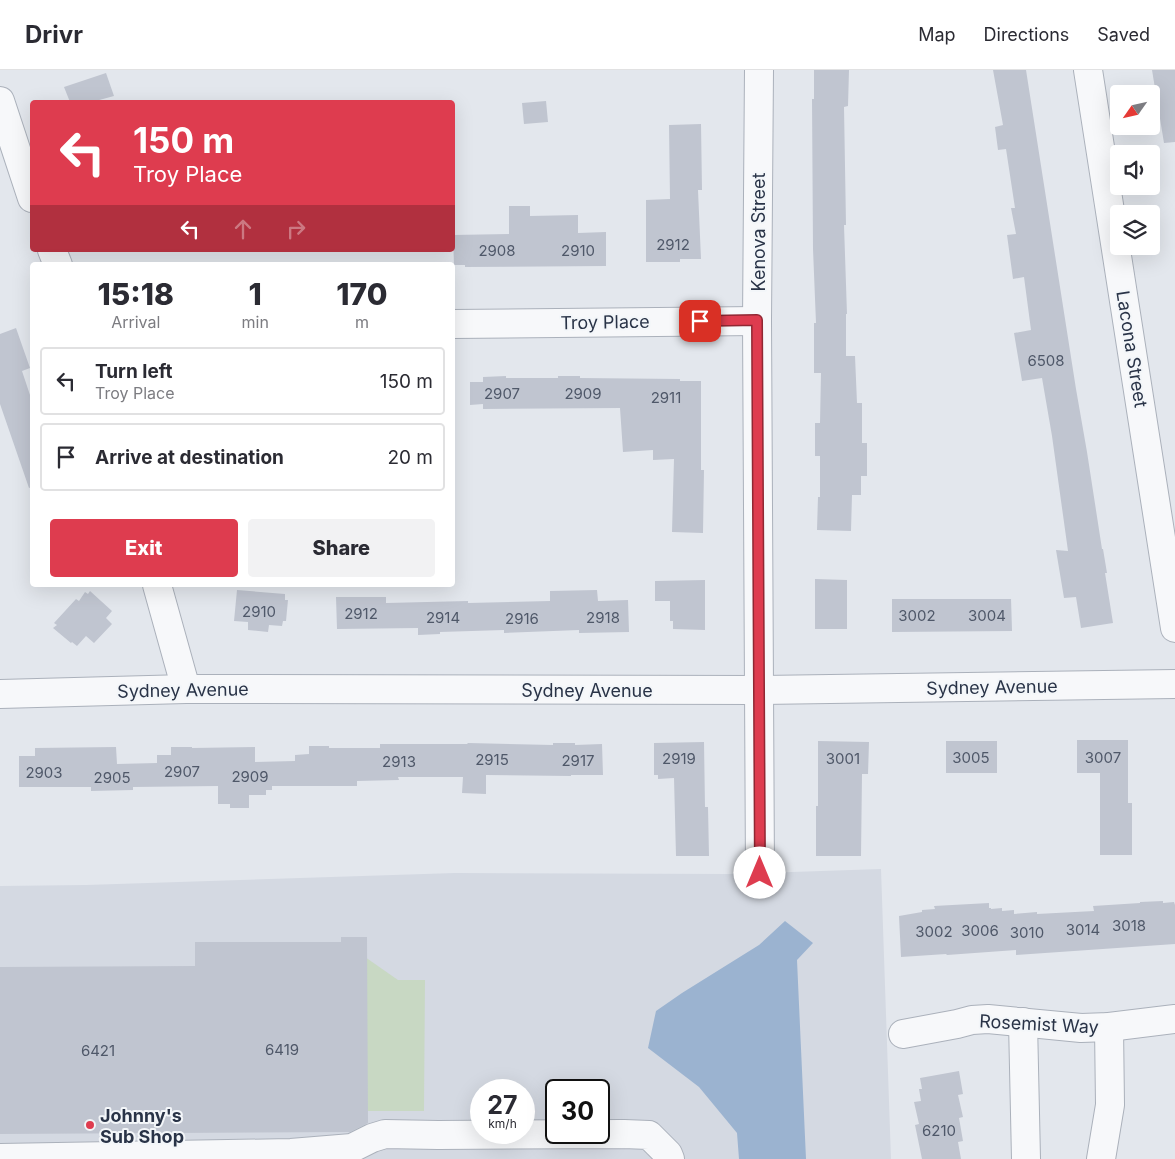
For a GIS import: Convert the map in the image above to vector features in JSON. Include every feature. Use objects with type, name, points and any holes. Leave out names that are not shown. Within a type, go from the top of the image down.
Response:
[{"type":"street","name":"Kenova Street","points":[[759,70],[757,320],[760,873]]},
{"type":"street","name":"Lacona Street","points":[[1088,70],[1175,628]]},
{"type":"street","points":[[0,101],[30,192]]},
{"type":"street","name":"Troy Place","points":[[455,324],[757,320]]},
{"type":"street","points":[[158,587],[186,689]]},
{"type":"street","name":"Sydney Avenue","points":[[0,694],[186,689],[759,690],[1175,684]]},
{"type":"street","name":"Rosemist Way","points":[[904,1034],[972,1020],[988,1019],[1081,1028],[1109,1027],[1175,1019]]},
{"type":"street","points":[[1023,1022],[1026,1159]]},
{"type":"street","points":[[1101,1159],[1110,1105],[1109,1027]]},
{"type":"street","points":[[0,1158],[291,1156],[352,1148],[385,1134],[624,1134],[649,1135],[668,1154],[670,1159]]},
{"type":"shaded area","points":[[881,869],[891,1159],[0,1159],[0,886],[455,873],[728,874]]},
{"type":"green space","points":[[365,957],[398,980],[425,980],[424,1111],[367,1111]]},
{"type":"water","points":[[785,921],[813,943],[797,960],[806,1159],[739,1159],[737,1133],[699,1087],[648,1048],[656,1011],[759,945]]},
{"type":"building","points":[[814,70],[849,70],[848,106],[844,107],[846,356],[855,356],[857,403],[862,403],[862,443],[867,443],[867,476],[861,476],[861,495],[852,495],[851,531],[817,530],[818,497],[820,497],[820,456],[815,456],[815,423],[820,423],[821,373],[814,373],[814,323],[816,323],[813,249],[812,99],[814,99]]},
{"type":"building","points":[[993,70],[1026,70],[1107,573],[1105,573],[1113,623],[1081,628],[1076,597],[1064,598],[1056,550],[1068,551],[1042,378],[1022,381],[1014,333],[1031,330],[1024,277],[1013,279],[1007,235],[1016,234],[1011,208],[1015,208],[1006,149],[998,150],[995,127],[1003,125]]},
{"type":"building","points":[[1152,70],[1175,70],[1175,142],[1164,143],[1160,119],[1160,85],[1154,85]]},
{"type":"building","points":[[106,73],[114,96],[99,100],[69,100],[64,87]]},
{"type":"building","points":[[546,101],[548,122],[524,124],[522,103]]},
{"type":"building","points":[[701,124],[702,190],[698,190],[701,259],[680,259],[680,262],[646,262],[646,200],[670,199],[669,125]]},
{"type":"building","points":[[509,206],[530,206],[530,216],[578,215],[578,233],[606,232],[606,266],[465,267],[465,265],[455,265],[455,235],[509,234]]},
{"type":"building","points":[[16,328],[30,368],[22,371],[30,395],[29,488],[0,404],[0,334]]},
{"type":"building","points":[[506,376],[506,378],[580,376],[580,378],[701,381],[701,470],[704,470],[703,533],[672,532],[674,459],[653,460],[653,450],[623,452],[620,408],[483,409],[483,404],[470,405],[470,382],[483,382],[483,377]]},
{"type":"building","points":[[815,579],[847,580],[847,629],[815,629]]},
{"type":"building","points":[[705,580],[705,630],[673,629],[673,621],[670,621],[670,601],[655,601],[655,581]]},
{"type":"building","points":[[237,590],[285,594],[285,600],[288,600],[286,621],[283,621],[282,626],[269,625],[268,632],[248,630],[248,622],[234,621]]},
{"type":"building","points":[[597,590],[598,601],[628,600],[629,632],[579,633],[579,630],[504,633],[504,630],[440,632],[440,634],[418,635],[418,628],[337,629],[336,597],[386,597],[386,603],[550,601],[550,591]]},
{"type":"building","points":[[90,591],[112,611],[106,618],[112,624],[94,643],[86,636],[77,646],[53,628],[57,625],[54,623],[76,599],[79,601],[85,592],[88,594]]},
{"type":"building","points":[[892,599],[1011,599],[1012,631],[892,632]]},
{"type":"building","points":[[1077,740],[1128,740],[1128,803],[1132,803],[1132,855],[1100,855],[1100,773],[1077,773]]},
{"type":"building","points":[[818,741],[869,742],[868,774],[862,774],[861,856],[816,856]]},
{"type":"building","points":[[946,741],[997,741],[997,773],[946,773]]},
{"type":"building","points":[[704,742],[705,807],[708,807],[709,856],[676,856],[674,778],[658,779],[658,775],[654,775],[654,743]]},
{"type":"building","points":[[380,744],[602,744],[603,775],[486,775],[486,794],[462,793],[463,777],[398,777],[399,780],[357,781],[357,786],[272,786],[272,790],[266,790],[266,795],[249,795],[249,808],[230,808],[230,804],[218,804],[218,786],[133,787],[133,790],[91,791],[91,787],[19,787],[19,756],[35,756],[35,748],[116,747],[117,764],[157,763],[157,755],[171,755],[171,747],[255,747],[255,762],[295,761],[295,755],[309,754],[309,746],[380,748]]},
{"type":"building","points":[[1163,901],[1163,903],[1174,902],[1175,905],[1175,944],[1016,955],[1016,950],[901,957],[899,916],[935,909],[934,906],[989,903],[989,908],[991,909],[1002,908],[1002,911],[1014,910],[1014,914],[1037,912],[1037,914],[1094,911],[1093,906]]},
{"type":"building","points":[[341,937],[367,937],[368,1123],[350,1132],[0,1134],[0,967],[195,966],[195,942],[341,942]]},
{"type":"building","points":[[959,1071],[963,1094],[958,1095],[963,1117],[959,1118],[963,1141],[958,1142],[961,1159],[922,1159],[915,1125],[919,1124],[914,1102],[921,1101],[919,1089],[922,1089],[920,1078]]},
{"type":"place","name":"Johnny's Sub Shop","points":[[90,1125]]},
{"type":"route","points":[[700,321],[757,320],[760,873]]}]
